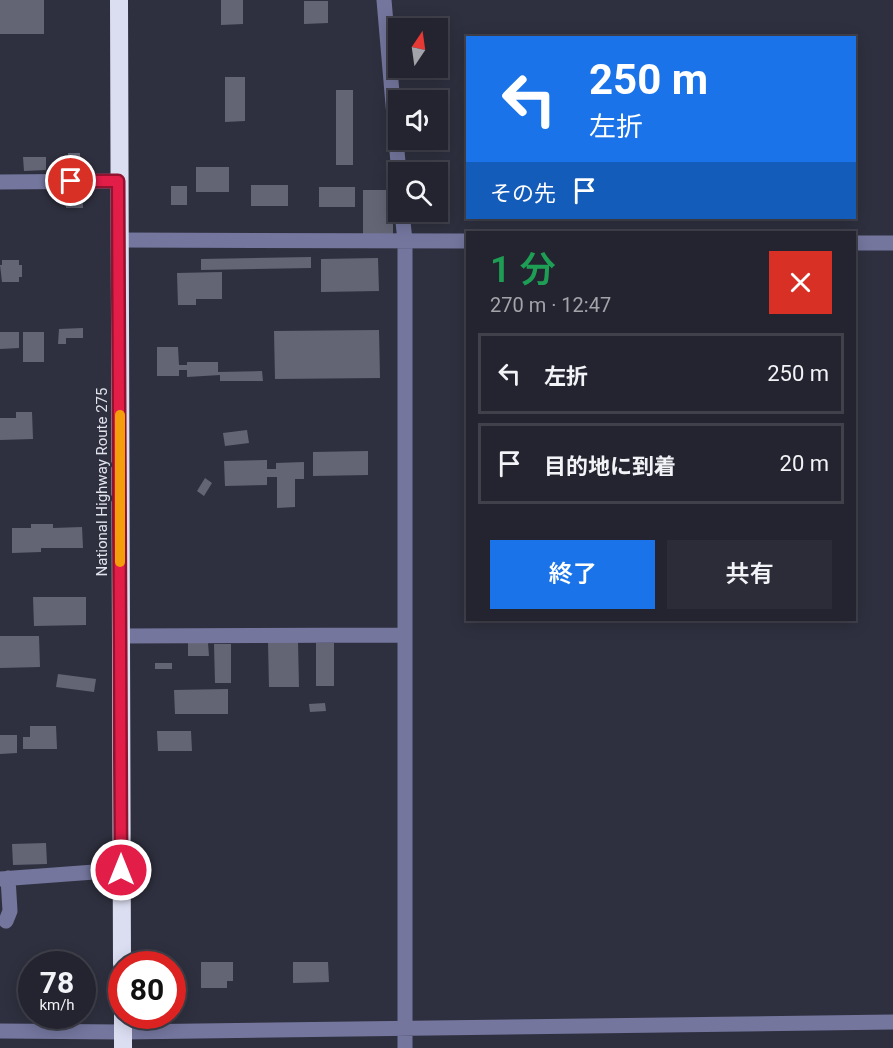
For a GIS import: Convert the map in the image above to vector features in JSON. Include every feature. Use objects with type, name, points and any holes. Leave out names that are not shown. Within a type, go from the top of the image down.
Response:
[{"type":"highway","name":"National Highway Route 275","points":[[118,0],[122,951]]},
{"type":"street","points":[[384,0],[398,162]]},
{"type":"street","points":[[0,182],[118,181]]},
{"type":"street","points":[[403,222],[405,241],[405,1048]]},
{"type":"street","points":[[119,240],[466,241]]},
{"type":"street","points":[[856,243],[893,243]]},
{"type":"street","points":[[121,636],[405,635]]},
{"type":"street","points":[[6,921],[10,911],[4,879],[121,870]]},
{"type":"street","points":[[0,1031],[123,1032],[893,1022]]},
{"type":"building","points":[[0,0],[44,0],[44,34],[0,34]]},
{"type":"building","points":[[221,0],[243,0],[243,24],[221,25]]},
{"type":"building","points":[[304,1],[328,1],[328,23],[304,24]]},
{"type":"building","points":[[225,77],[245,77],[245,121],[225,122]]},
{"type":"building","points":[[336,90],[353,90],[353,165],[336,165]]},
{"type":"building","points":[[68,153],[80,153],[80,169],[68,169]]},
{"type":"building","points":[[23,157],[46,157],[46,170],[24,171]]},
{"type":"building","points":[[196,167],[229,167],[229,192],[196,192]]},
{"type":"building","points":[[251,185],[288,185],[288,206],[251,206]]},
{"type":"building","points":[[171,186],[187,186],[187,205],[171,205]]},
{"type":"building","points":[[319,187],[355,187],[355,207],[319,207]]},
{"type":"building","points":[[363,190],[388,190],[388,222],[393,222],[393,237],[363,237]]},
{"type":"building","points":[[83,192],[83,208],[66,208],[66,193]]},
{"type":"building","points":[[311,257],[311,268],[201,270],[201,259]]},
{"type":"building","points":[[378,258],[379,291],[321,292],[321,259]]},
{"type":"building","points":[[2,260],[19,260],[19,265],[22,265],[22,277],[19,277],[19,282],[2,282],[0,265],[2,265]]},
{"type":"building","points":[[222,272],[222,299],[196,299],[196,305],[178,305],[177,273]]},
{"type":"building","points":[[83,328],[83,338],[66,338],[66,344],[58,344],[59,329]]},
{"type":"building","points":[[379,330],[380,378],[275,379],[274,331]]},
{"type":"building","points":[[0,332],[19,332],[19,348],[0,349]]},
{"type":"building","points":[[23,332],[44,332],[44,362],[23,362]]},
{"type":"building","points":[[157,347],[178,347],[179,365],[187,365],[187,362],[218,362],[218,372],[262,371],[263,381],[220,381],[220,375],[187,377],[187,370],[179,370],[179,376],[157,376]]},
{"type":"building","points":[[16,412],[32,412],[33,439],[0,440],[0,418],[16,418]]},
{"type":"building","points":[[247,430],[249,443],[225,446],[223,433]]},
{"type":"building","points":[[368,451],[368,475],[313,476],[313,452]]},
{"type":"building","points":[[267,460],[267,469],[276,469],[276,463],[304,462],[304,479],[295,479],[295,507],[277,508],[277,477],[267,477],[267,485],[225,486],[224,461]]},
{"type":"building","points":[[205,478],[212,483],[204,496],[197,491]]},
{"type":"building","points":[[31,524],[53,524],[53,528],[82,527],[83,548],[41,548],[41,552],[12,553],[12,528],[31,528]]},
{"type":"building","points":[[33,597],[86,597],[86,625],[34,626]]},
{"type":"building","points":[[0,636],[39,636],[40,667],[0,668]]},
{"type":"building","points":[[268,642],[298,642],[299,687],[269,687]]},
{"type":"building","points":[[188,643],[208,643],[209,656],[188,656]]},
{"type":"building","points":[[316,643],[334,643],[334,686],[316,686]]},
{"type":"building","points":[[214,644],[231,644],[231,683],[215,683]]},
{"type":"building","points":[[155,663],[172,663],[172,669],[155,669]]},
{"type":"building","points":[[58,674],[96,679],[94,692],[56,687]]},
{"type":"building","points":[[228,689],[228,714],[175,714],[174,690]]},
{"type":"building","points":[[325,703],[326,711],[310,712],[309,704]]},
{"type":"building","points":[[30,726],[56,726],[57,749],[23,749],[23,737],[30,737]]},
{"type":"building","points":[[157,731],[191,731],[192,751],[158,751]]},
{"type":"building","points":[[0,735],[17,735],[17,753],[0,754]]},
{"type":"building","points":[[46,843],[47,864],[13,865],[12,844]]},
{"type":"building","points":[[201,962],[233,962],[233,981],[227,981],[227,988],[201,988]]},
{"type":"building","points":[[293,962],[328,962],[329,982],[293,983]]},
{"type":"slow traffic","points":[[120,415],[120,562]]},
{"type":"route","points":[[71,181],[118,181],[121,870]]}]
